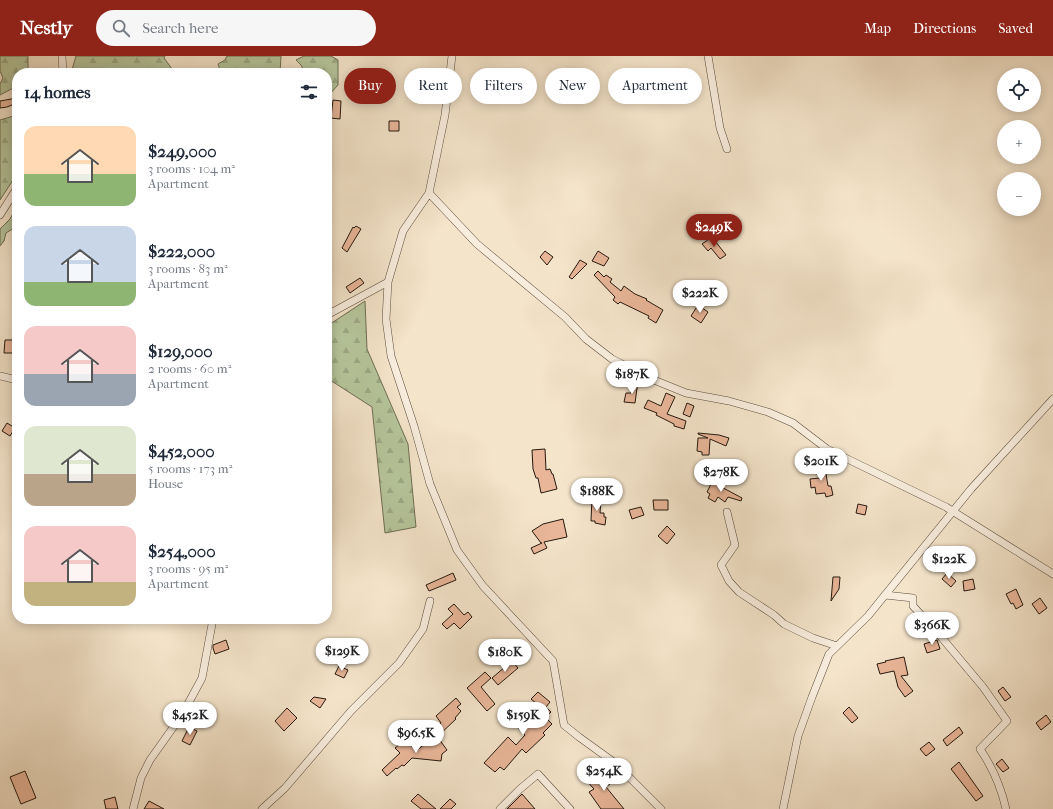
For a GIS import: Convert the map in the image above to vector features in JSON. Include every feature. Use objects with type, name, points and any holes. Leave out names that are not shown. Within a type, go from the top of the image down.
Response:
[{"type":"street","points":[[62,56],[62,68]]},
{"type":"street","points":[[452,56],[445,115],[429,193],[403,231],[388,282],[386,319],[391,356],[414,426],[430,484],[457,550],[483,586],[553,661],[564,725],[578,737],[615,762],[661,809]]},
{"type":"street","points":[[708,56],[720,128],[727,149]]},
{"type":"street","points":[[429,193],[477,244],[565,317],[586,339],[612,359],[654,380],[686,393],[729,401],[768,412],[793,423],[827,449],[946,507],[1053,574]]},
{"type":"street","points":[[0,215],[12,196]]},
{"type":"street","points":[[332,312],[388,282]]},
{"type":"street","points":[[0,376],[12,379]]},
{"type":"street","points":[[783,809],[798,736],[829,654],[868,616],[971,489],[1053,399]]},
{"type":"street","points":[[727,512],[735,545],[721,565],[729,581],[739,592],[774,615],[784,624],[813,638],[837,646]]},
{"type":"street","points":[[885,595],[913,598],[913,606],[983,687],[1007,722],[980,750],[989,761],[998,780],[1006,809]]},
{"type":"street","points":[[262,809],[285,788],[351,711],[399,663],[423,629],[430,601]]},
{"type":"street","points":[[133,809],[141,778],[150,760],[182,715],[202,678],[212,624]]},
{"type":"street","points":[[500,809],[538,774],[570,809]]},
{"type":"green space","points":[[0,56],[28,56],[28,68],[12,68],[12,89],[0,95],[0,84],[3,78],[0,71]]},
{"type":"green space","points":[[76,56],[165,56],[164,58],[171,68],[72,68]]},
{"type":"green space","points":[[227,56],[281,56],[280,68],[219,68],[218,64],[225,60]]},
{"type":"green space","points":[[304,56],[331,56],[338,60],[338,85],[332,92],[332,68],[302,68],[296,60]]},
{"type":"green space","points":[[12,116],[12,182],[0,200],[0,120]]},
{"type":"green space","points":[[12,215],[12,229],[6,233],[4,241],[0,246],[0,229]]},
{"type":"green space","points":[[365,301],[367,349],[408,444],[416,527],[385,533],[372,407],[332,381],[332,323]]},
{"type":"building","points":[[12,99],[12,105],[0,108],[0,101]]},
{"type":"building","points":[[333,100],[341,101],[340,119],[332,118]]},
{"type":"building","points":[[389,121],[399,121],[399,131],[389,131]]},
{"type":"building","points":[[356,226],[361,229],[347,252],[342,248],[353,227],[354,228]]},
{"type":"building","points":[[712,237],[726,255],[720,259],[711,248],[708,251],[702,244]]},
{"type":"building","points":[[545,251],[553,257],[547,265],[540,257]]},
{"type":"building","points":[[598,251],[609,258],[604,266],[592,261]]},
{"type":"building","points":[[580,260],[587,264],[572,279],[569,277]]},
{"type":"building","points":[[598,271],[604,277],[606,275],[612,279],[610,282],[621,291],[624,286],[663,310],[656,323],[648,318],[649,316],[620,302],[618,304],[613,300],[615,297],[594,275]]},
{"type":"building","points":[[360,278],[364,283],[350,293],[346,287]]},
{"type":"building","points":[[698,305],[708,312],[701,323],[691,316]]},
{"type":"building","points":[[5,340],[12,340],[12,353],[4,353]]},
{"type":"building","points":[[636,380],[638,381],[635,403],[624,402],[626,393],[631,393]]},
{"type":"building","points":[[666,393],[675,397],[667,414],[686,421],[684,429],[674,426],[674,424],[656,415],[657,413],[644,408],[648,400],[661,406]]},
{"type":"building","points":[[687,403],[694,406],[690,417],[683,414]]},
{"type":"building","points":[[7,423],[12,426],[12,433],[10,436],[2,431]]},
{"type":"building","points":[[698,433],[719,435],[729,438],[726,446],[710,439],[709,455],[702,455],[702,452],[697,451],[698,438],[708,438]]},
{"type":"building","points":[[545,449],[546,470],[550,469],[553,474],[557,489],[541,493],[538,478],[536,478],[533,469],[532,450]]},
{"type":"building","points":[[814,463],[826,474],[828,486],[831,486],[833,495],[826,497],[825,493],[816,494],[815,487],[811,488],[810,479],[820,478],[810,468]]},
{"type":"building","points":[[712,482],[742,498],[741,501],[728,497],[725,502],[718,497],[715,502],[708,498],[710,494],[707,492]]},
{"type":"building","points":[[592,498],[601,499],[600,513],[604,513],[604,517],[606,517],[605,525],[591,521]]},
{"type":"building","points":[[653,500],[668,500],[668,510],[654,510]]},
{"type":"building","points":[[858,504],[867,506],[865,515],[856,513]]},
{"type":"building","points":[[641,507],[644,515],[632,519],[629,510]]},
{"type":"building","points":[[563,519],[567,537],[544,542],[547,548],[534,554],[531,548],[542,543],[532,531],[543,524]]},
{"type":"building","points":[[667,526],[675,534],[667,544],[658,536]]},
{"type":"building","points":[[453,573],[456,580],[429,591],[426,585]]},
{"type":"building","points":[[947,573],[956,581],[951,587],[942,579]]},
{"type":"building","points":[[833,577],[840,577],[839,589],[831,601]]},
{"type":"building","points":[[973,579],[975,589],[964,591],[963,581]]},
{"type":"building","points":[[1016,589],[1023,605],[1016,609],[1013,603],[1011,604],[1006,594]]},
{"type":"building","points":[[1040,598],[1047,608],[1039,614],[1032,604]]},
{"type":"building","points":[[454,604],[464,615],[468,612],[472,617],[460,629],[454,623],[447,629],[442,624],[453,614],[448,609]]},
{"type":"building","points":[[226,640],[229,649],[215,654],[213,645]]},
{"type":"building","points":[[937,640],[940,649],[927,653],[924,644]]},
{"type":"building","points":[[904,657],[908,675],[901,676],[913,691],[905,697],[898,687],[894,671],[880,674],[877,664]]},
{"type":"building","points":[[512,661],[518,668],[498,685],[492,678]]},
{"type":"building","points":[[339,666],[348,670],[344,678],[335,674]]},
{"type":"building","points":[[485,672],[491,678],[481,687],[495,704],[487,711],[467,688]]},
{"type":"building","points":[[1003,687],[1011,697],[1005,701],[998,691]]},
{"type":"building","points":[[538,692],[550,702],[546,707],[551,712],[545,717],[552,724],[543,733],[545,735],[526,753],[522,749],[504,770],[500,767],[495,772],[484,763],[508,737],[516,745],[525,735],[518,728],[537,710],[534,708],[537,704],[531,699]]},
{"type":"building","points":[[314,697],[326,699],[320,708],[310,701]]},
{"type":"building","points":[[456,698],[461,704],[457,707],[461,711],[455,718],[456,719],[438,736],[433,730],[441,723],[436,716]]},
{"type":"building","points":[[849,707],[858,718],[852,723],[843,713]]},
{"type":"building","points":[[287,708],[297,718],[284,731],[275,721]]},
{"type":"building","points":[[1046,715],[1051,722],[1041,730],[1036,723]]},
{"type":"building","points":[[189,727],[197,731],[190,745],[182,741]]},
{"type":"building","points":[[959,727],[963,733],[947,746],[943,740]]},
{"type":"building","points":[[436,735],[447,750],[442,754],[441,761],[412,758],[404,766],[402,765],[397,769],[396,768],[387,776],[382,770],[400,753],[395,748],[405,740],[416,751]]},
{"type":"building","points":[[929,742],[935,749],[926,756],[920,749]]},
{"type":"building","points":[[1002,759],[1009,768],[1003,772],[996,764]]},
{"type":"building","points":[[959,762],[983,796],[976,801],[951,769]]},
{"type":"building","points":[[615,770],[620,776],[606,787],[624,809],[601,809],[589,792],[594,789],[585,779],[593,773],[601,783]]},
{"type":"building","points":[[25,771],[36,798],[21,804],[10,777]]},
{"type":"building","points":[[418,794],[436,809],[421,809],[411,801]]},
{"type":"building","points":[[522,794],[535,809],[507,809]]},
{"type":"building","points":[[115,797],[118,809],[106,809],[104,800]]},
{"type":"building","points":[[450,799],[456,804],[451,809],[440,809]]},
{"type":"building","points":[[149,801],[164,809],[144,809]]}]
